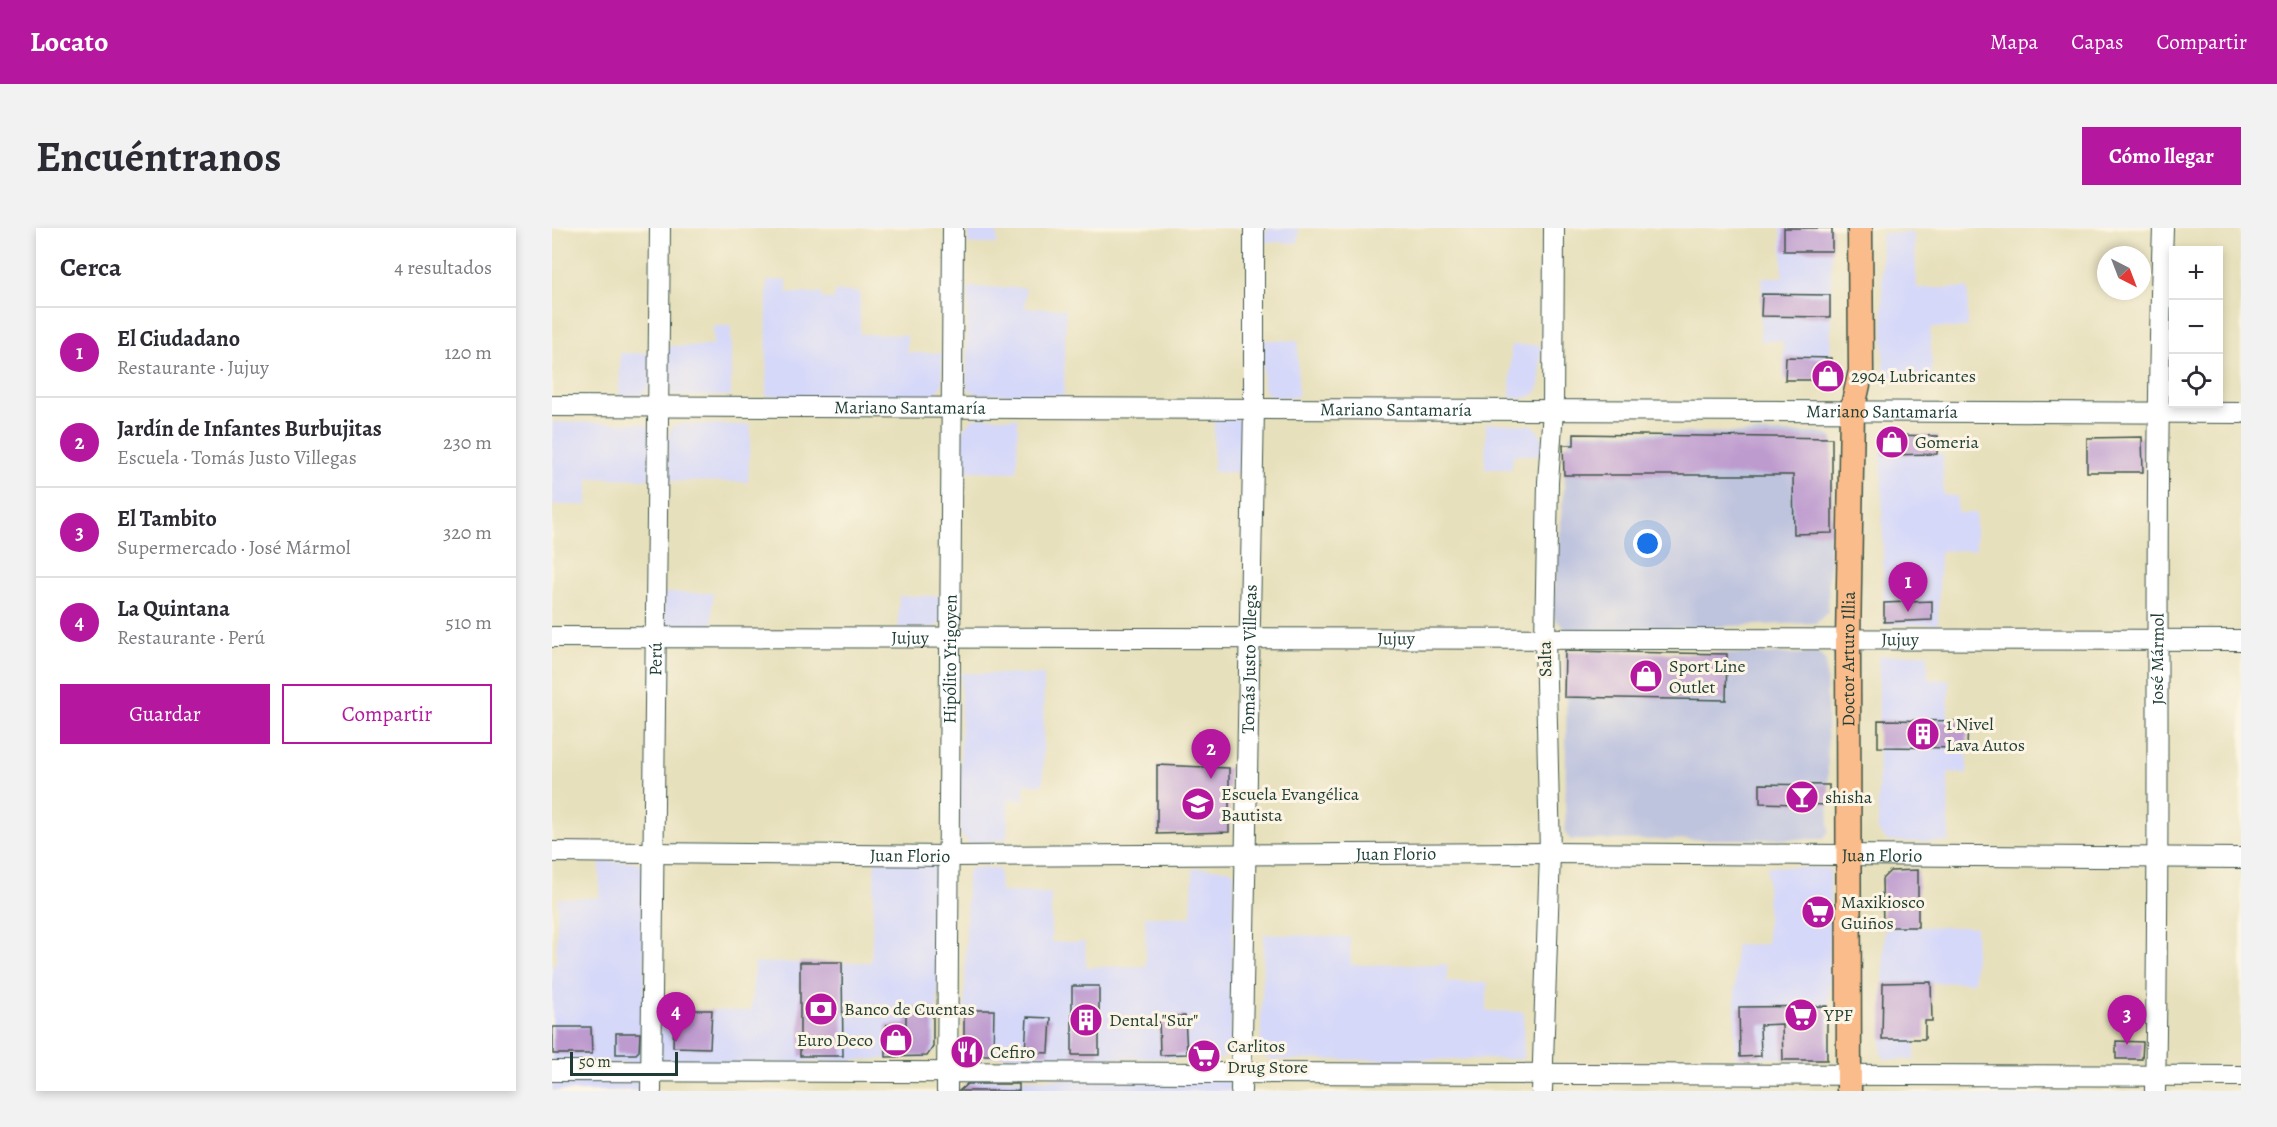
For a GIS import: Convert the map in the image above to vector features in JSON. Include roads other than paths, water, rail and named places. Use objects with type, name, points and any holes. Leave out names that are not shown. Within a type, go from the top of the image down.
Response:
[{"type":"main road","name":"Doctor Arturo Illia","points":[[1849,1083],[1846,856],[1848,641],[1852,411],[1861,371],[1860,228]]},
{"type":"street","name":"Perú","points":[[651,1081],[660,228]]},
{"type":"street","name":"Hipólito Yrigoyen","points":[[946,1081],[952,636],[953,228]]},
{"type":"street","name":"Tomás Justo Villegas","points":[[1241,1082],[1254,408],[1254,228]]},
{"type":"street","name":"Salta","points":[[1542,1082],[1550,853],[1545,640],[1548,482],[1553,410],[1554,228]]},
{"type":"street","name":"José Mármol","points":[[2156,1083],[2157,413],[2163,228]]},
{"type":"street","name":"Mariano Santamaría","points":[[552,406],[2241,413]]},
{"type":"street","name":"Jujuy","points":[[552,637],[2241,640]]},
{"type":"street","name":"Juan Florio","points":[[552,852],[949,856],[1550,853],[2241,858]]},
{"type":"street","points":[[552,1071],[651,1081],[2156,1083],[2241,1076]]},
{"type":"place","name":"2904 Lubricantes","points":[[1828,376]]},
{"type":"place","name":"Gomeria","points":[[1892,442]]},
{"type":"place","name":"El Ciudadano","points":[[1908,612]]},
{"type":"place","name":"Sport Line Outlet","points":[[1646,676]]},
{"type":"place","name":"1 Nivel Lava Autos","points":[[1923,734]]},
{"type":"place","name":"Jardín de Infantes Burbujitas","points":[[1211,779]]},
{"type":"place","name":"shisha","points":[[1802,797]]},
{"type":"place","name":"Escuela Evangélica Bautista","points":[[1198,804]]},
{"type":"place","name":"Maxikiosco Guiños","points":[[1818,912]]},
{"type":"place","name":"Banco de Cuentas","points":[[821,1009]]},
{"type":"place","name":"YPF","points":[[1801,1015]]},
{"type":"place","name":"Dental \"Sur\"","points":[[1086,1020]]},
{"type":"place","name":"Euro Deco","points":[[896,1040]]},
{"type":"place","name":"La Quintana","points":[[676,1042]]},
{"type":"place","name":"El Tambito","points":[[2127,1045]]},
{"type":"place","name":"Cefiro","points":[[967,1052]]},
{"type":"place","name":"Carlitos Drug Store","points":[[1204,1056]]}]
